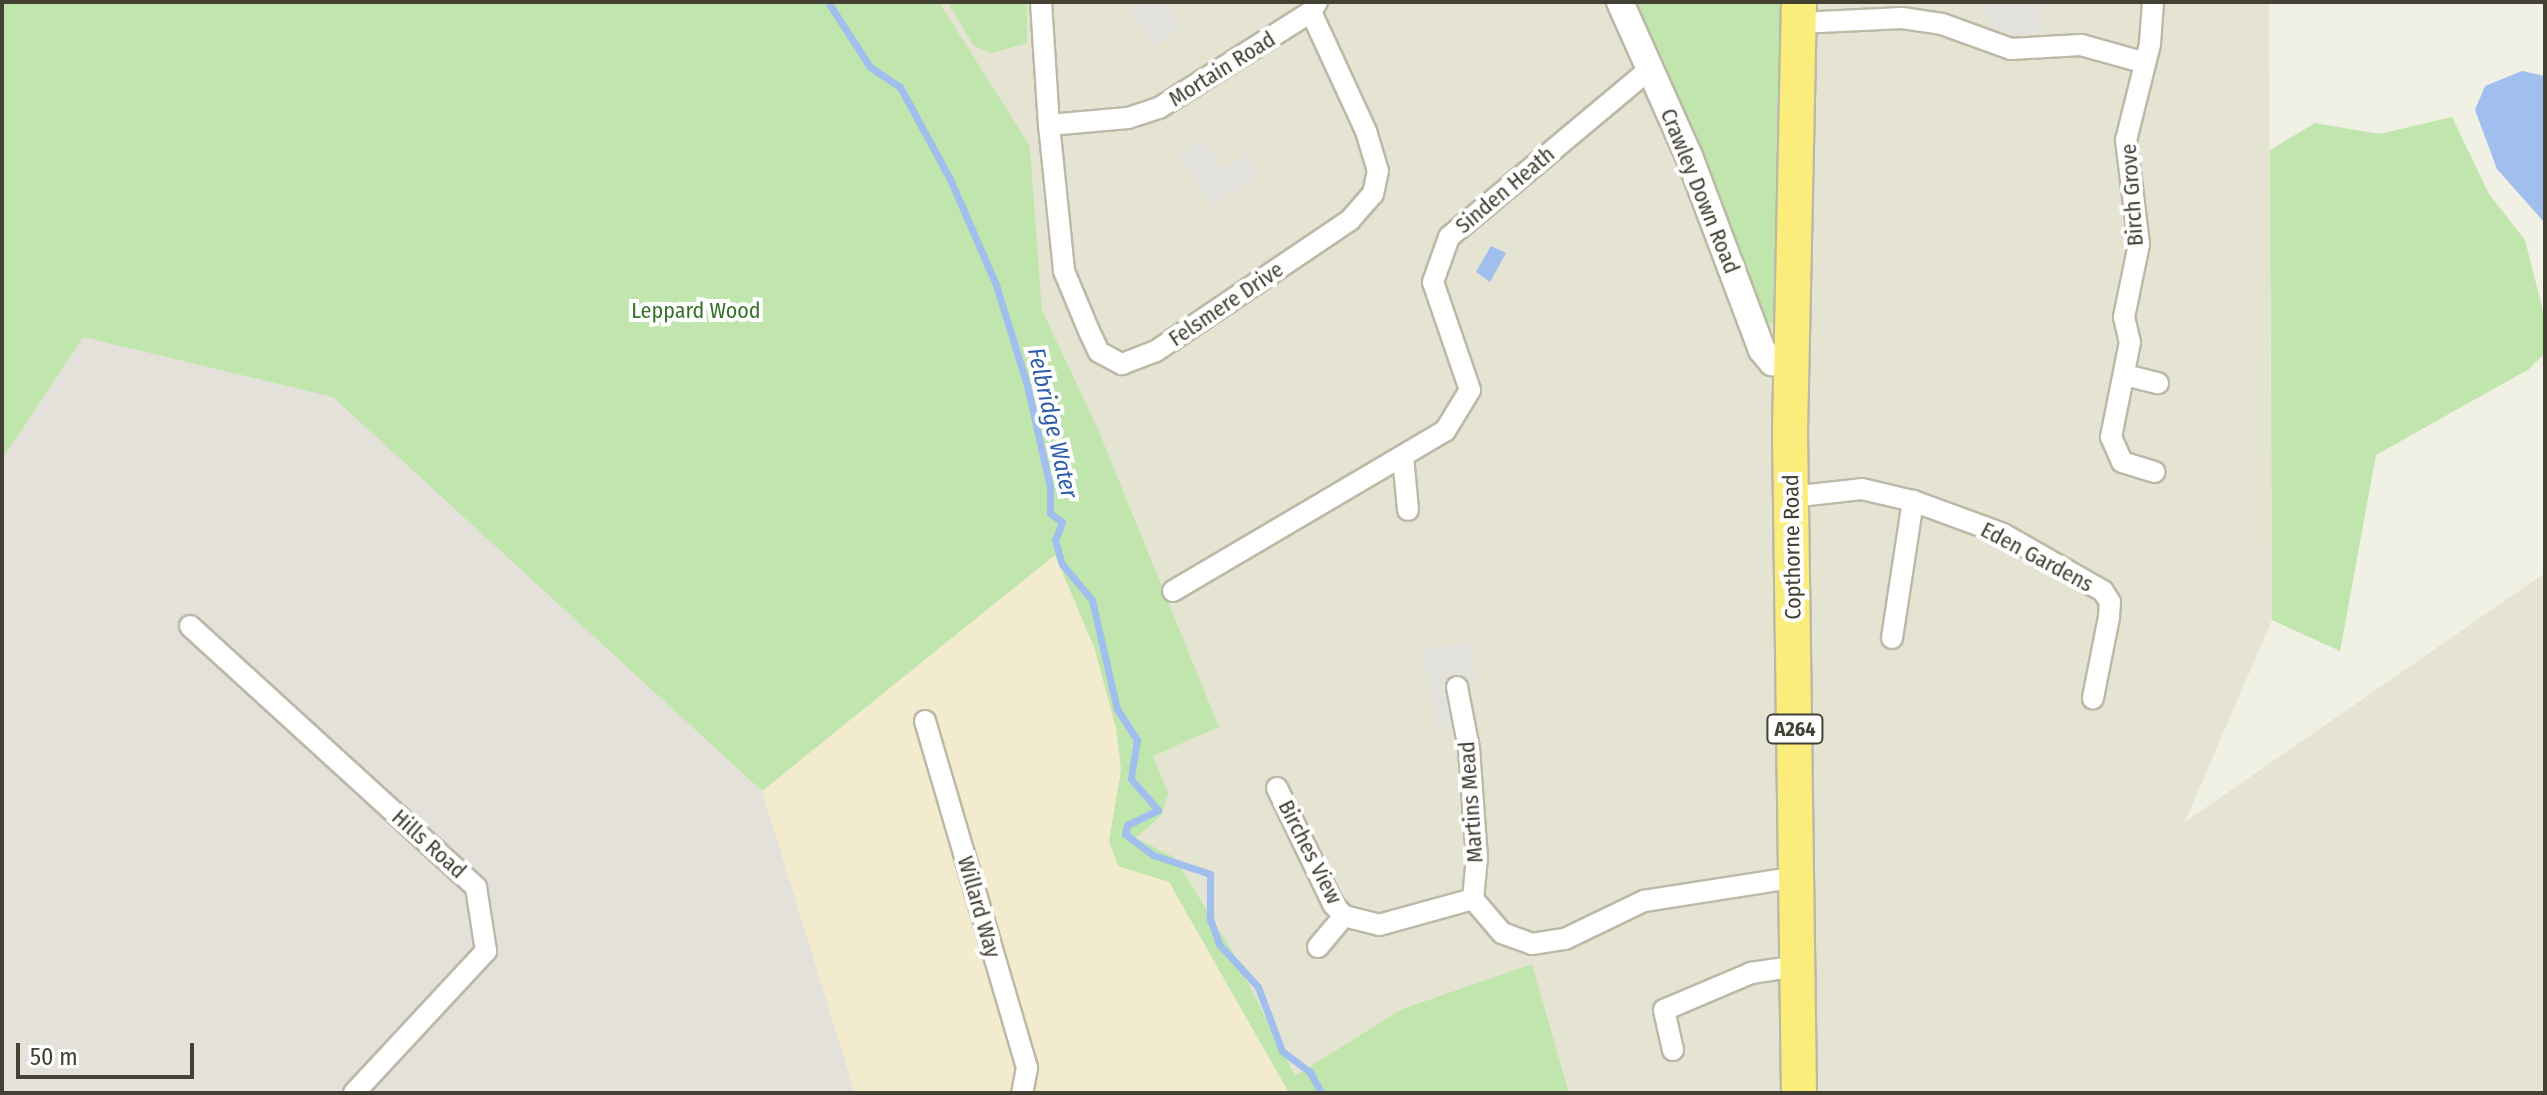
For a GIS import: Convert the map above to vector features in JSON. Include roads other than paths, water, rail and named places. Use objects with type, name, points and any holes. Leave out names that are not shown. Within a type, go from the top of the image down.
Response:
[{"type":"highway","name":"Copthorne Road","points":[[1799,13],[1790,497],[1799,1093]]},
{"type":"street","points":[[1041,2],[1049,125]]},
{"type":"street","name":"Crawley Down Road","points":[[1620,2],[1650,69],[1762,350],[1772,362],[1792,364]]},
{"type":"street","name":"Birch Grove","points":[[2153,2],[2154,25],[2142,62],[2126,140],[2139,244],[2124,317],[2130,342],[2113,450],[2122,462],[2155,472]]},
{"type":"street","name":"Felsmere Drive","points":[[1049,125],[1064,271],[1089,331],[1099,352],[1122,364],[1156,351],[1350,220],[1373,194],[1378,171],[1366,131],[1314,7]]},
{"type":"street","name":"Mortain Road","points":[[1049,125],[1128,118],[1159,108],[1314,7]]},
{"type":"street","points":[[1799,13],[1902,18],[1942,24],[2011,49],[2081,45],[2142,62]]},
{"type":"street","name":"Sinden Heath","points":[[1173,591],[1445,431],[1470,390],[1433,282],[1449,237],[1650,69]]},
{"type":"street","points":[[2125,375],[2158,383]]},
{"type":"street","points":[[1403,457],[1408,510]]},
{"type":"street","name":"Eden Gardens","points":[[1790,497],[1862,489],[1913,501],[2003,534],[2103,591],[2110,602],[2109,617],[2093,698]]},
{"type":"street","points":[[1892,638],[1913,501]]},
{"type":"street","name":"Hills Road","points":[[190,626],[476,887],[486,951],[354,1093]]},
{"type":"street","name":"Martins Mead","points":[[1457,687],[1469,749],[1477,857],[1473,899]]},
{"type":"street","name":"Willard Way","points":[[925,721],[1027,1068],[1022,1093]]},
{"type":"street","name":"Birches View","points":[[1277,788],[1333,904],[1344,916],[1379,925],[1473,899]]},
{"type":"street","points":[[1473,899],[1502,933],[1532,944],[1565,939],[1644,901],[1798,877]]},
{"type":"street","name":"Birches View","points":[[1318,947],[1344,916]]},
{"type":"street","points":[[1673,1050],[1664,1010],[1751,973],[1798,966]]},
{"type":"water","points":[[2522,71],[2545,76],[2545,223],[2497,169],[2475,110],[2485,86]]},
{"type":"water","points":[[1491,246],[1506,253],[1490,282],[1476,272]]},
{"type":"waterway","name":"Felbridge Water","points":[[828,2],[870,67],[900,87],[950,179],[996,285],[1027,385],[1050,487],[1050,513],[1062,522],[1055,540],[1062,564],[1092,600],[1117,709],[1137,740],[1131,779],[1158,810],[1127,825],[1125,834],[1153,855],[1210,874],[1210,919],[1219,944],[1258,987],[1282,1051],[1310,1072],[1321,1093]]},
{"type":"park label","name":"Leppard Wood","points":[[696,311]]}]
